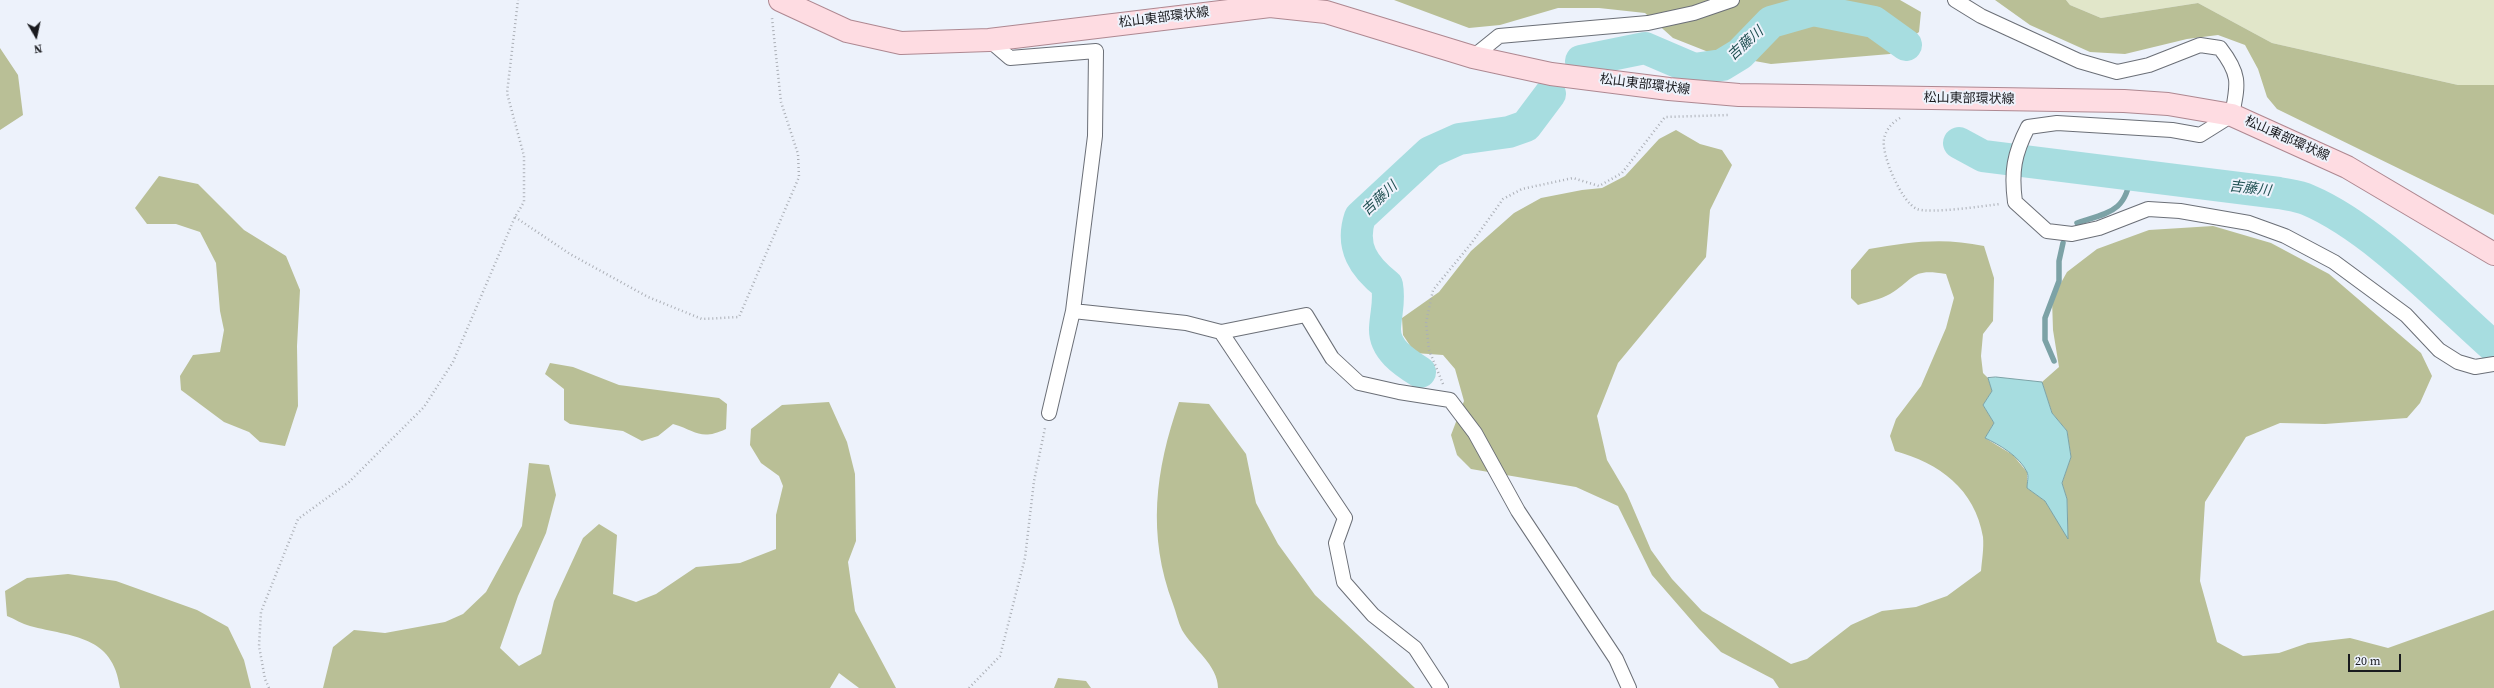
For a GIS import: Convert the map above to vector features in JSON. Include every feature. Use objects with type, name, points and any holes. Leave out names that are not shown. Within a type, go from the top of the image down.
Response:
[{"type":"main road","name":"松山東部環状線","points":[[776,5],[847,31],[901,43],[989,40],[1270,6],[1326,12],[1473,57],[1551,74],[1669,89],[1739,95],[2124,101],[2168,104],[2232,115],[2347,167],[2494,254]]},
{"type":"street","points":[[1473,57],[1499,36],[1648,23],[1694,13],[1732,0]]},
{"type":"street","points":[[1956,0],[1981,16],[2079,61],[2116,72],[2149,65],[2200,45],[2220,48],[2233,65],[2238,87],[2232,115],[2200,135],[2172,130],[2057,123],[2028,127],[2018,146],[2012,178],[2015,202],[2047,231],[2072,234],[2099,228],[2148,209],[2180,211],[2249,223],[2285,236],[2334,262],[2406,315],[2439,350],[2458,362],[2475,367],[2493,365]]},
{"type":"street","points":[[989,40],[1010,58],[1096,51],[1095,136],[1073,311],[1049,413]]},
{"type":"street","points":[[1073,311],[1186,323],[1221,332],[1306,315],[1332,358],[1359,383],[1399,392],[1450,400],[1475,433],[1518,511],[1616,659],[1629,688]]},
{"type":"street","points":[[1221,332],[1345,518],[1336,543],[1344,582],[1373,615],[1415,648],[1441,688]]},
{"type":"path","points":[[269,688],[265,679],[259,646],[261,612],[298,519],[349,482],[424,407],[453,362],[515,217],[524,202],[524,156],[507,93],[518,0]]},
{"type":"path","points":[[515,217],[570,254],[648,296],[702,319],[738,317],[800,177],[798,154],[781,102],[776,5]]},
{"type":"path","points":[[1450,400],[1429,350],[1426,323],[1433,290],[1470,245],[1502,200],[1522,189],[1573,178],[1599,186],[1622,173],[1665,117],[1734,115]]},
{"type":"path","points":[[1890,125],[1884,140],[1888,161],[1902,196],[1917,209],[1959,210],[2015,202]]},
{"type":"path","points":[[969,688],[1000,656],[1025,558],[1034,481],[1049,413]]},
{"type":"green space","points":[[1394,0],[1900,0],[1921,12],[1919,32],[1890,54],[1771,64],[1711,53],[1673,38],[1645,13],[1599,8],[1558,8],[1500,25],[1469,28]]},
{"type":"green space","points":[[1995,0],[2066,0],[2070,5],[2101,18],[2198,3],[2272,43],[2458,85],[2494,85],[2494,215],[2277,109],[2267,97],[2258,69],[2245,45],[2218,35],[2187,39],[2125,54],[2090,52],[2030,25]]},
{"type":"green space","points":[[2066,0],[2494,0],[2494,85],[2458,85],[2272,43],[2198,3],[2101,18],[2070,5]]},
{"type":"green space","points":[[0,48],[18,75],[23,115],[0,130]]},
{"type":"green space","points":[[1676,130],[1700,144],[1722,150],[1732,165],[1710,210],[1706,257],[1618,363],[1597,416],[1607,460],[1627,494],[1651,550],[1672,579],[1702,611],[1791,664],[1807,659],[1851,625],[1882,611],[1916,607],[1947,596],[1981,571],[1983,537],[1979,520],[1972,505],[1952,480],[1940,471],[1911,456],[1895,451],[1890,436],[1896,419],[1921,386],[1946,328],[1954,298],[1946,274],[1935,272],[1920,273],[1890,294],[1858,305],[1851,298],[1851,270],[1869,249],[1898,244],[1940,241],[1969,243],[1984,246],[1994,278],[1993,321],[1983,334],[1981,356],[1983,373],[1988,378],[1992,391],[1983,405],[1994,423],[1985,438],[2013,455],[2027,472],[2027,488],[2045,501],[2068,538],[2067,499],[2062,483],[2071,457],[2067,431],[2052,413],[2042,382],[2059,367],[2053,330],[2052,299],[2067,272],[2097,249],[2149,230],[2213,226],[2271,243],[2329,274],[2421,353],[2432,376],[2420,403],[2407,418],[2325,424],[2280,423],[2246,437],[2205,502],[2200,581],[2217,642],[2243,656],[2279,653],[2308,643],[2350,638],[2388,648],[2494,610],[2494,688],[1779,688],[1773,679],[1721,652],[1652,575],[1618,506],[1576,487],[1471,469],[1457,455],[1451,435],[1464,401],[1455,369],[1443,355],[1415,353],[1403,335],[1402,318],[1439,292],[1471,251],[1514,213],[1541,198],[1582,190],[1602,188],[1625,176],[1659,139]]},
{"type":"green space","points":[[159,176],[198,184],[244,230],[286,256],[300,290],[297,346],[298,406],[285,446],[260,442],[249,432],[224,422],[181,390],[180,376],[193,355],[220,352],[224,330],[220,311],[216,263],[200,232],[176,224],[147,224],[135,208]]},
{"type":"green space","points":[[550,363],[573,367],[619,385],[719,398],[727,404],[726,429],[717,433],[704,435],[673,424],[658,436],[642,441],[623,431],[570,424],[564,420],[564,389],[545,374]]},
{"type":"green space","points":[[829,402],[847,442],[855,474],[856,541],[848,562],[855,611],[896,688],[859,688],[839,673],[830,688],[323,688],[333,647],[354,630],[385,633],[445,622],[463,614],[486,592],[522,526],[529,463],[549,465],[556,495],[546,533],[518,596],[500,648],[519,666],[541,654],[554,601],[583,538],[599,524],[617,535],[613,594],[636,602],[656,594],[696,567],[740,563],[776,549],[776,515],[783,486],[779,476],[761,463],[750,445],[751,429],[782,405]]},
{"type":"green space","points":[[1179,402],[1209,404],[1246,454],[1256,503],[1278,544],[1315,595],[1415,688],[1218,688],[1217,680],[1210,665],[1182,630],[1165,578],[1160,553],[1157,528],[1157,503],[1160,478],[1164,453]]},
{"type":"green space","points":[[68,574],[116,581],[197,610],[228,627],[244,660],[251,688],[120,688],[116,671],[109,658],[100,648],[75,636],[27,625],[7,616],[5,591],[27,578]]},
{"type":"green space","points":[[1058,678],[1086,681],[1091,688],[1054,688]]},
{"type":"water","points":[[1996,377],[2042,382],[2052,413],[2067,431],[2071,457],[2062,483],[2067,499],[2068,539],[2045,501],[2027,488],[2028,474],[2024,466],[2003,448],[1985,438],[1994,423],[1983,405],[1992,391],[1988,378]]},
{"type":"waterway","name":"吉藤川","points":[[1581,61],[1645,48],[1694,69],[1722,65],[1740,54],[1771,22],[1813,10],[1874,22],[1906,45]]},
{"type":"waterway","name":"吉藤川","points":[[1420,372],[1396,354],[1391,349],[1388,342],[1385,328],[1388,302],[1387,285],[1372,271],[1361,256],[1357,238],[1357,228],[1360,217],[1430,152],[1459,139],[1509,132],[1526,126],[1550,94]]},
{"type":"waterway","name":"吉藤川","points":[[1959,143],[1983,156],[2279,193],[2305,199],[2332,212],[2381,246],[2429,287],[2494,347]]},
{"type":"waterway","points":[[2077,223],[2107,213],[2114,209],[2125,196],[2129,187],[2131,174]]},
{"type":"waterway","points":[[2054,361],[2045,340],[2045,318],[2059,281],[2059,261],[2063,243]]}]
